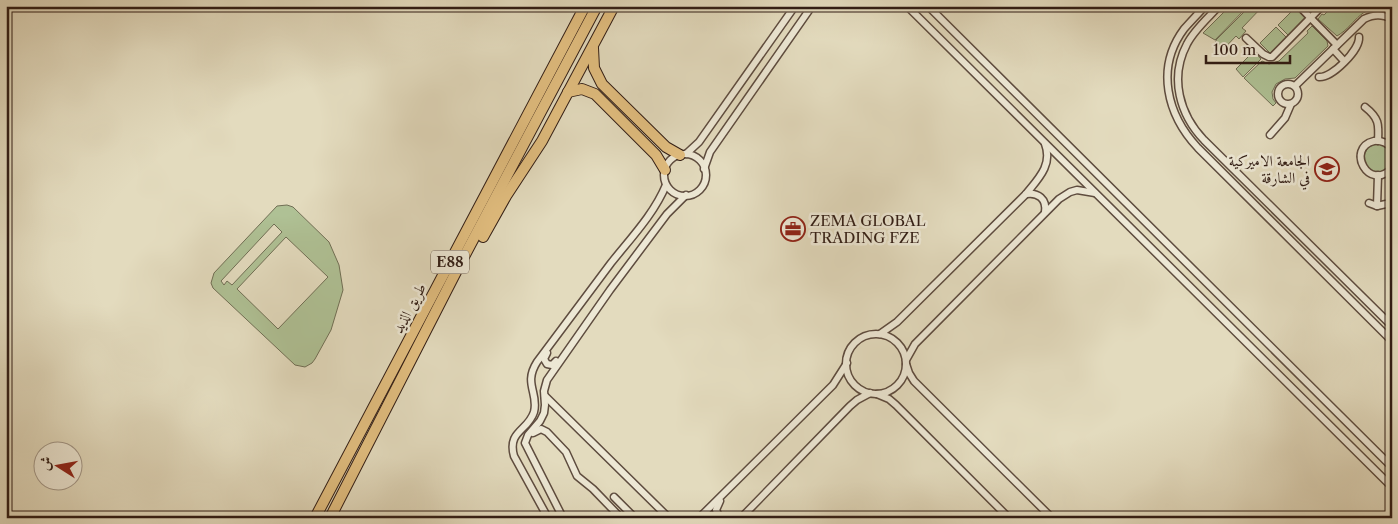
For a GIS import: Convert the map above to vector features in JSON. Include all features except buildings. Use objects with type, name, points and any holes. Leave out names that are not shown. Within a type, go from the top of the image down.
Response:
[{"type":"highway","name":"طريق الذيد","points":[[315,518],[585,6]]},
{"type":"highway","name":"طريق الذيد","points":[[330,518],[458,268],[597,6]]},
{"type":"highway","points":[[458,268],[471,259],[502,202],[542,140],[614,6]]},
{"type":"highway","points":[[594,45],[592,57],[594,68],[602,84],[666,146],[683,154]]},
{"type":"highway","points":[[568,92],[582,89],[595,94],[656,155],[665,170]]},
{"type":"street","points":[[683,154],[699,160],[704,169],[705,177],[702,185],[696,192],[686,195],[675,193],[666,185],[665,170],[672,158],[683,154],[699,142],[795,6]]},
{"type":"street","points":[[704,169],[710,152],[812,6]]},
{"type":"street","points":[[907,6],[1392,487]]},
{"type":"street","points":[[928,6],[1392,467]]},
{"type":"street","points":[[1205,6],[1184,30],[1170,60],[1168,92],[1178,122],[1198,148],[1392,341]]},
{"type":"street","points":[[1220,6],[1193,34],[1181,57],[1178,89],[1182,108],[1188,120],[1204,140],[1392,326]]},
{"type":"street","points":[[1299,6],[1335,47],[1344,61]]},
{"type":"street","points":[[1246,38],[1263,54],[1272,57],[1322,6]]},
{"type":"street","points":[[1295,86],[1364,19],[1375,15],[1392,20]]},
{"type":"street","points":[[1319,77],[1329,76],[1358,47],[1359,37]]},
{"type":"street","points":[[1291,104],[1285,104],[1280,101],[1277,95],[1282,85],[1295,86]]},
{"type":"street","points":[[1270,135],[1287,116],[1291,104],[1296,100],[1298,95],[1295,86]]},
{"type":"street","points":[[1365,107],[1374,114],[1377,121],[1378,141]]},
{"type":"street","points":[[1391,146],[1378,141],[1369,143],[1365,146],[1361,160],[1365,169],[1373,175],[1378,176],[1387,173],[1392,168]]},
{"type":"street","points":[[880,334],[897,322],[1026,194],[1042,175],[1046,165],[1047,154],[1044,142]]},
{"type":"street","points":[[1377,206],[1378,176]]},
{"type":"street","points":[[548,518],[514,456],[512,442],[532,416],[534,409],[530,382],[532,372],[554,339],[651,213],[666,185]]},
{"type":"street","points":[[739,518],[857,400],[873,393],[889,391],[899,383],[915,344],[1045,212],[1070,192],[1083,190],[1096,193]]},
{"type":"street","points":[[1026,194],[1033,193],[1042,198],[1045,212]]},
{"type":"street","points":[[563,518],[526,446],[525,440],[542,417],[547,380],[610,290],[668,214],[686,195]]},
{"type":"street","points":[[1369,203],[1377,206],[1386,204]]},
{"type":"street","points":[[1366,315],[1364,312],[1366,308],[1376,310]]},
{"type":"street","points":[[1010,518],[896,405],[889,399],[859,388],[851,380],[847,363],[848,354],[855,343],[866,336],[880,334],[890,337],[899,344],[908,373],[914,381],[1052,518]]},
{"type":"street","points":[[554,339],[544,358],[546,364],[552,365],[568,350]]},
{"type":"street","points":[[699,518],[833,385],[847,363]]},
{"type":"street","points":[[544,394],[669,518]]},
{"type":"street","points":[[532,458],[528,446],[529,439],[535,431],[544,430],[566,452],[577,476],[596,492],[621,518]]},
{"type":"street","points":[[525,476],[531,469],[538,470]]},
{"type":"street","points":[[720,518],[716,510],[717,505],[729,488]]},
{"type":"street","points":[[614,497],[635,518]]},
{"type":"green space","points":[[1230,6],[1248,6],[1215,40],[1203,33]]},
{"type":"green space","points":[[1250,6],[1263,6],[1242,28],[1246,31],[1239,39],[1236,36],[1219,54],[1216,52],[1216,40]]},
{"type":"green space","points":[[1333,6],[1392,6],[1392,13],[1373,9],[1366,11],[1337,36],[1318,19]]},
{"type":"green space","points":[[1295,8],[1305,18],[1288,35],[1278,25]]},
{"type":"green space","points":[[1312,26],[1327,41],[1328,46],[1295,78],[1285,79],[1276,84],[1272,92],[1276,103],[1273,106],[1244,78],[1262,61],[1269,64],[1279,61],[1308,33],[1307,31]]},
{"type":"green space","points":[[1276,27],[1286,37],[1270,53],[1260,43]]},
{"type":"green space","points":[[1254,51],[1261,59],[1243,77],[1236,69]]},
{"type":"green space","points":[[1378,144],[1388,148],[1392,158],[1388,168],[1378,172],[1368,168],[1364,158],[1368,148]]},
{"type":"green space","points":[[287,205],[293,207],[329,242],[339,265],[343,290],[331,330],[315,359],[305,367],[295,365],[213,288],[211,283],[214,273],[277,206]],"holes":[[[274,224],[282,232],[232,285],[227,281],[224,285],[221,281]],[[286,237],[328,277],[278,329],[237,289]]]},
{"type":"place","name":"الجامعة الاميركية في الشارقة","points":[[1327,169]]},
{"type":"place","name":"ZEMA GLOBAL TRADING FZE","points":[[793,229]]}]
